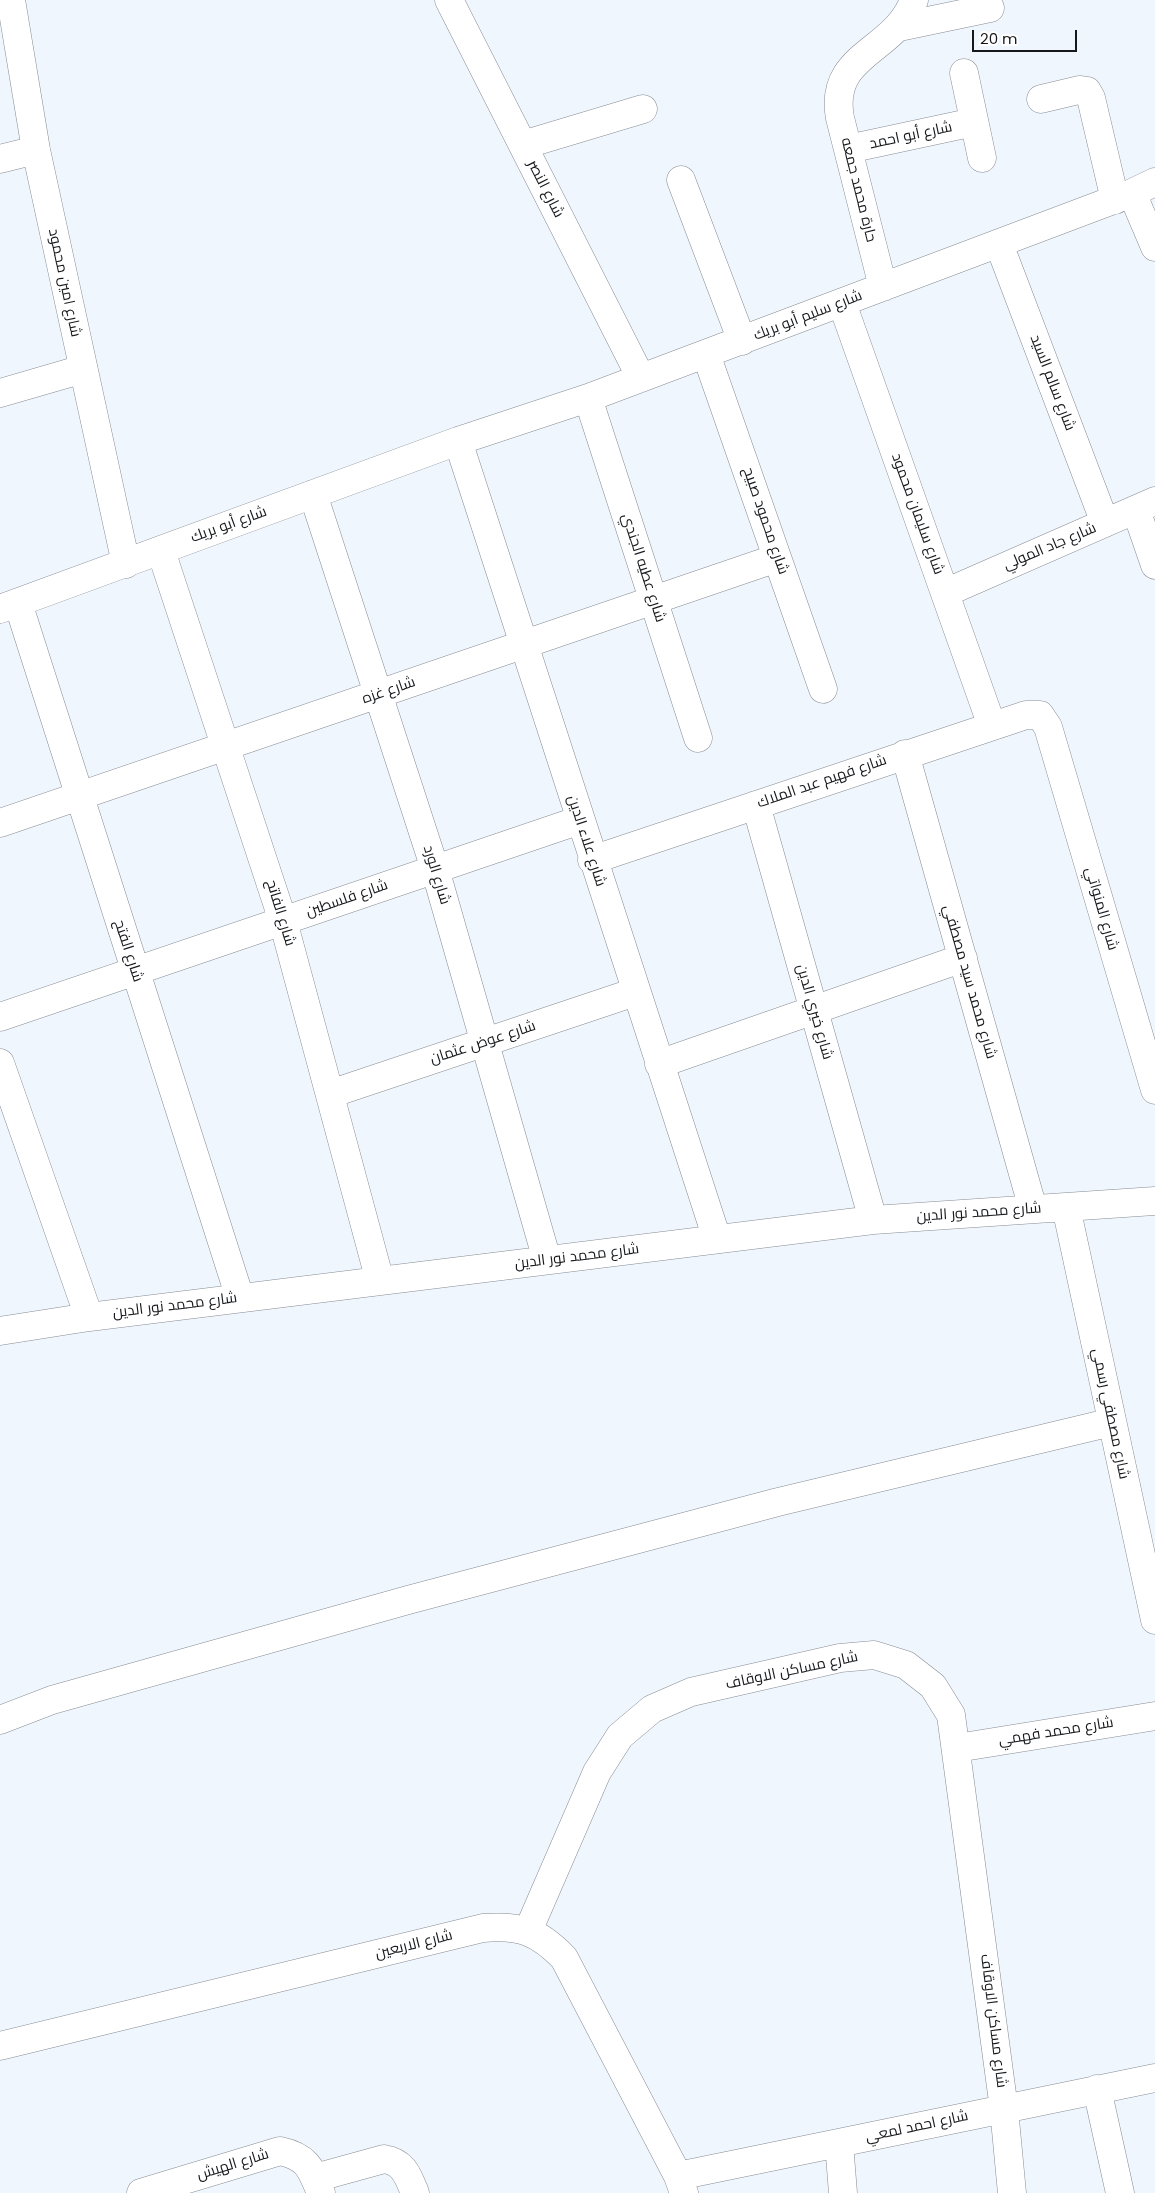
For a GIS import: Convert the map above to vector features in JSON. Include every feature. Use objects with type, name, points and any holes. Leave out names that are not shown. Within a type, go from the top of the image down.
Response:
[{"type":"street","name":"شارع امين محمود","points":[[11,0],[36,150],[126,564]]},
{"type":"street","name":"شارع النصر","points":[[449,0],[641,378]]},
{"type":"street","points":[[899,27],[914,0]]},
{"type":"street","points":[[899,27],[990,8]]},
{"type":"street","name":"حارة محمد جمعه","points":[[883,287],[848,149],[838,105],[838,92],[849,69],[899,27]]},
{"type":"street","points":[[964,74],[982,158]]},
{"type":"street","points":[[1041,99],[1079,90],[1087,91],[1134,192],[1155,247]]},
{"type":"street","points":[[523,145],[643,109]]},
{"type":"street","name":"شارع أبو احمد","points":[[848,149],[974,122]]},
{"type":"street","points":[[0,159],[36,150]]},
{"type":"street","points":[[681,180],[742,341]]},
{"type":"street","name":"شارع سليم أبو بريك","points":[[458,441],[588,398],[1134,192]]},
{"type":"street","name":"شارع سالم السيد","points":[[999,244],[1105,523]]},
{"type":"street","name":"شارع سليمان محمود","points":[[842,303],[992,726]]},
{"type":"street","name":"شارع محمود صبيح","points":[[706,354],[823,689]]},
{"type":"street","points":[[0,393],[83,369]]},
{"type":"street","name":"شارع عطيه الجندي","points":[[588,398],[698,738]]},
{"type":"street","name":"شارع أبو بريك","points":[[9,606],[458,441]]},
{"type":"street","name":"شارع علاء الدين","points":[[458,441],[592,860],[717,1239]]},
{"type":"street","name":"شارع الورد","points":[[313,494],[435,869],[547,1260]]},
{"type":"street","points":[[1145,505],[1155,565]]},
{"type":"street","name":"شارع جاد المولي","points":[[945,592],[1145,505]]},
{"type":"street","name":"شارع الفاتح","points":[[161,551],[283,920],[380,1281]]},
{"type":"street","name":"شارع غزه","points":[[0,823],[777,558]]},
{"type":"street","name":"شارع الفتح","points":[[9,606],[79,796],[240,1298]]},
{"type":"street","name":"شارع فهيم عبد الملاك","points":[[592,860],[1026,715],[1040,715],[1048,727]]},
{"type":"street","name":"شارع المنواتي","points":[[1048,727],[1155,1090]]},
{"type":"street","name":"شارع محمد سيد مصطفي","points":[[905,754],[1034,1209]]},
{"type":"street","name":"شارع خيري الدين","points":[[756,805],[873,1220]]},
{"type":"street","name":"شارع فلسطين","points":[[0,1017],[580,820]]},
{"type":"street","points":[[659,1064],[963,958]]},
{"type":"street","name":"شارع عوض عثمان","points":[[330,1094],[636,992]]},
{"type":"street","points":[[0,1063],[89,1317]]},
{"type":"street","name":"شارع محمد نور الدين","points":[[0,1331],[89,1317],[873,1220],[1155,1201]]},
{"type":"street","name":"شارع مصطفي رسمي","points":[[1066,1207],[1155,1620]]},
{"type":"street","points":[[0,1720],[52,1700],[408,1600],[778,1502],[1112,1422]]},
{"type":"street","name":"شارع مساكن الاوقاف","points":[[528,1930],[597,1772],[620,1736],[652,1709],[691,1692],[840,1658],[874,1655],[906,1665],[933,1686],[951,1715],[957,1748],[1004,2109],[1012,2193]]},
{"type":"street","name":"شارع محمد فهمي","points":[[957,1748],[1155,1716]]},
{"type":"street","name":"شارع الاربعين","points":[[0,2046],[483,1928],[506,1926],[528,1930],[548,1942],[564,1958],[681,2184]]},
{"type":"street","name":"شارع احمد لمعي","points":[[681,2184],[839,2143],[1155,2078]]},
{"type":"street","points":[[1097,2089],[1120,2193]]},
{"type":"street","points":[[839,2143],[843,2193]]},
{"type":"street","name":"شارع الهيش","points":[[141,2193],[177,2188],[280,2151],[295,2154],[308,2164],[318,2185]]},
{"type":"street","points":[[318,2185],[384,2160],[394,2161],[406,2170],[415,2193]]}]
